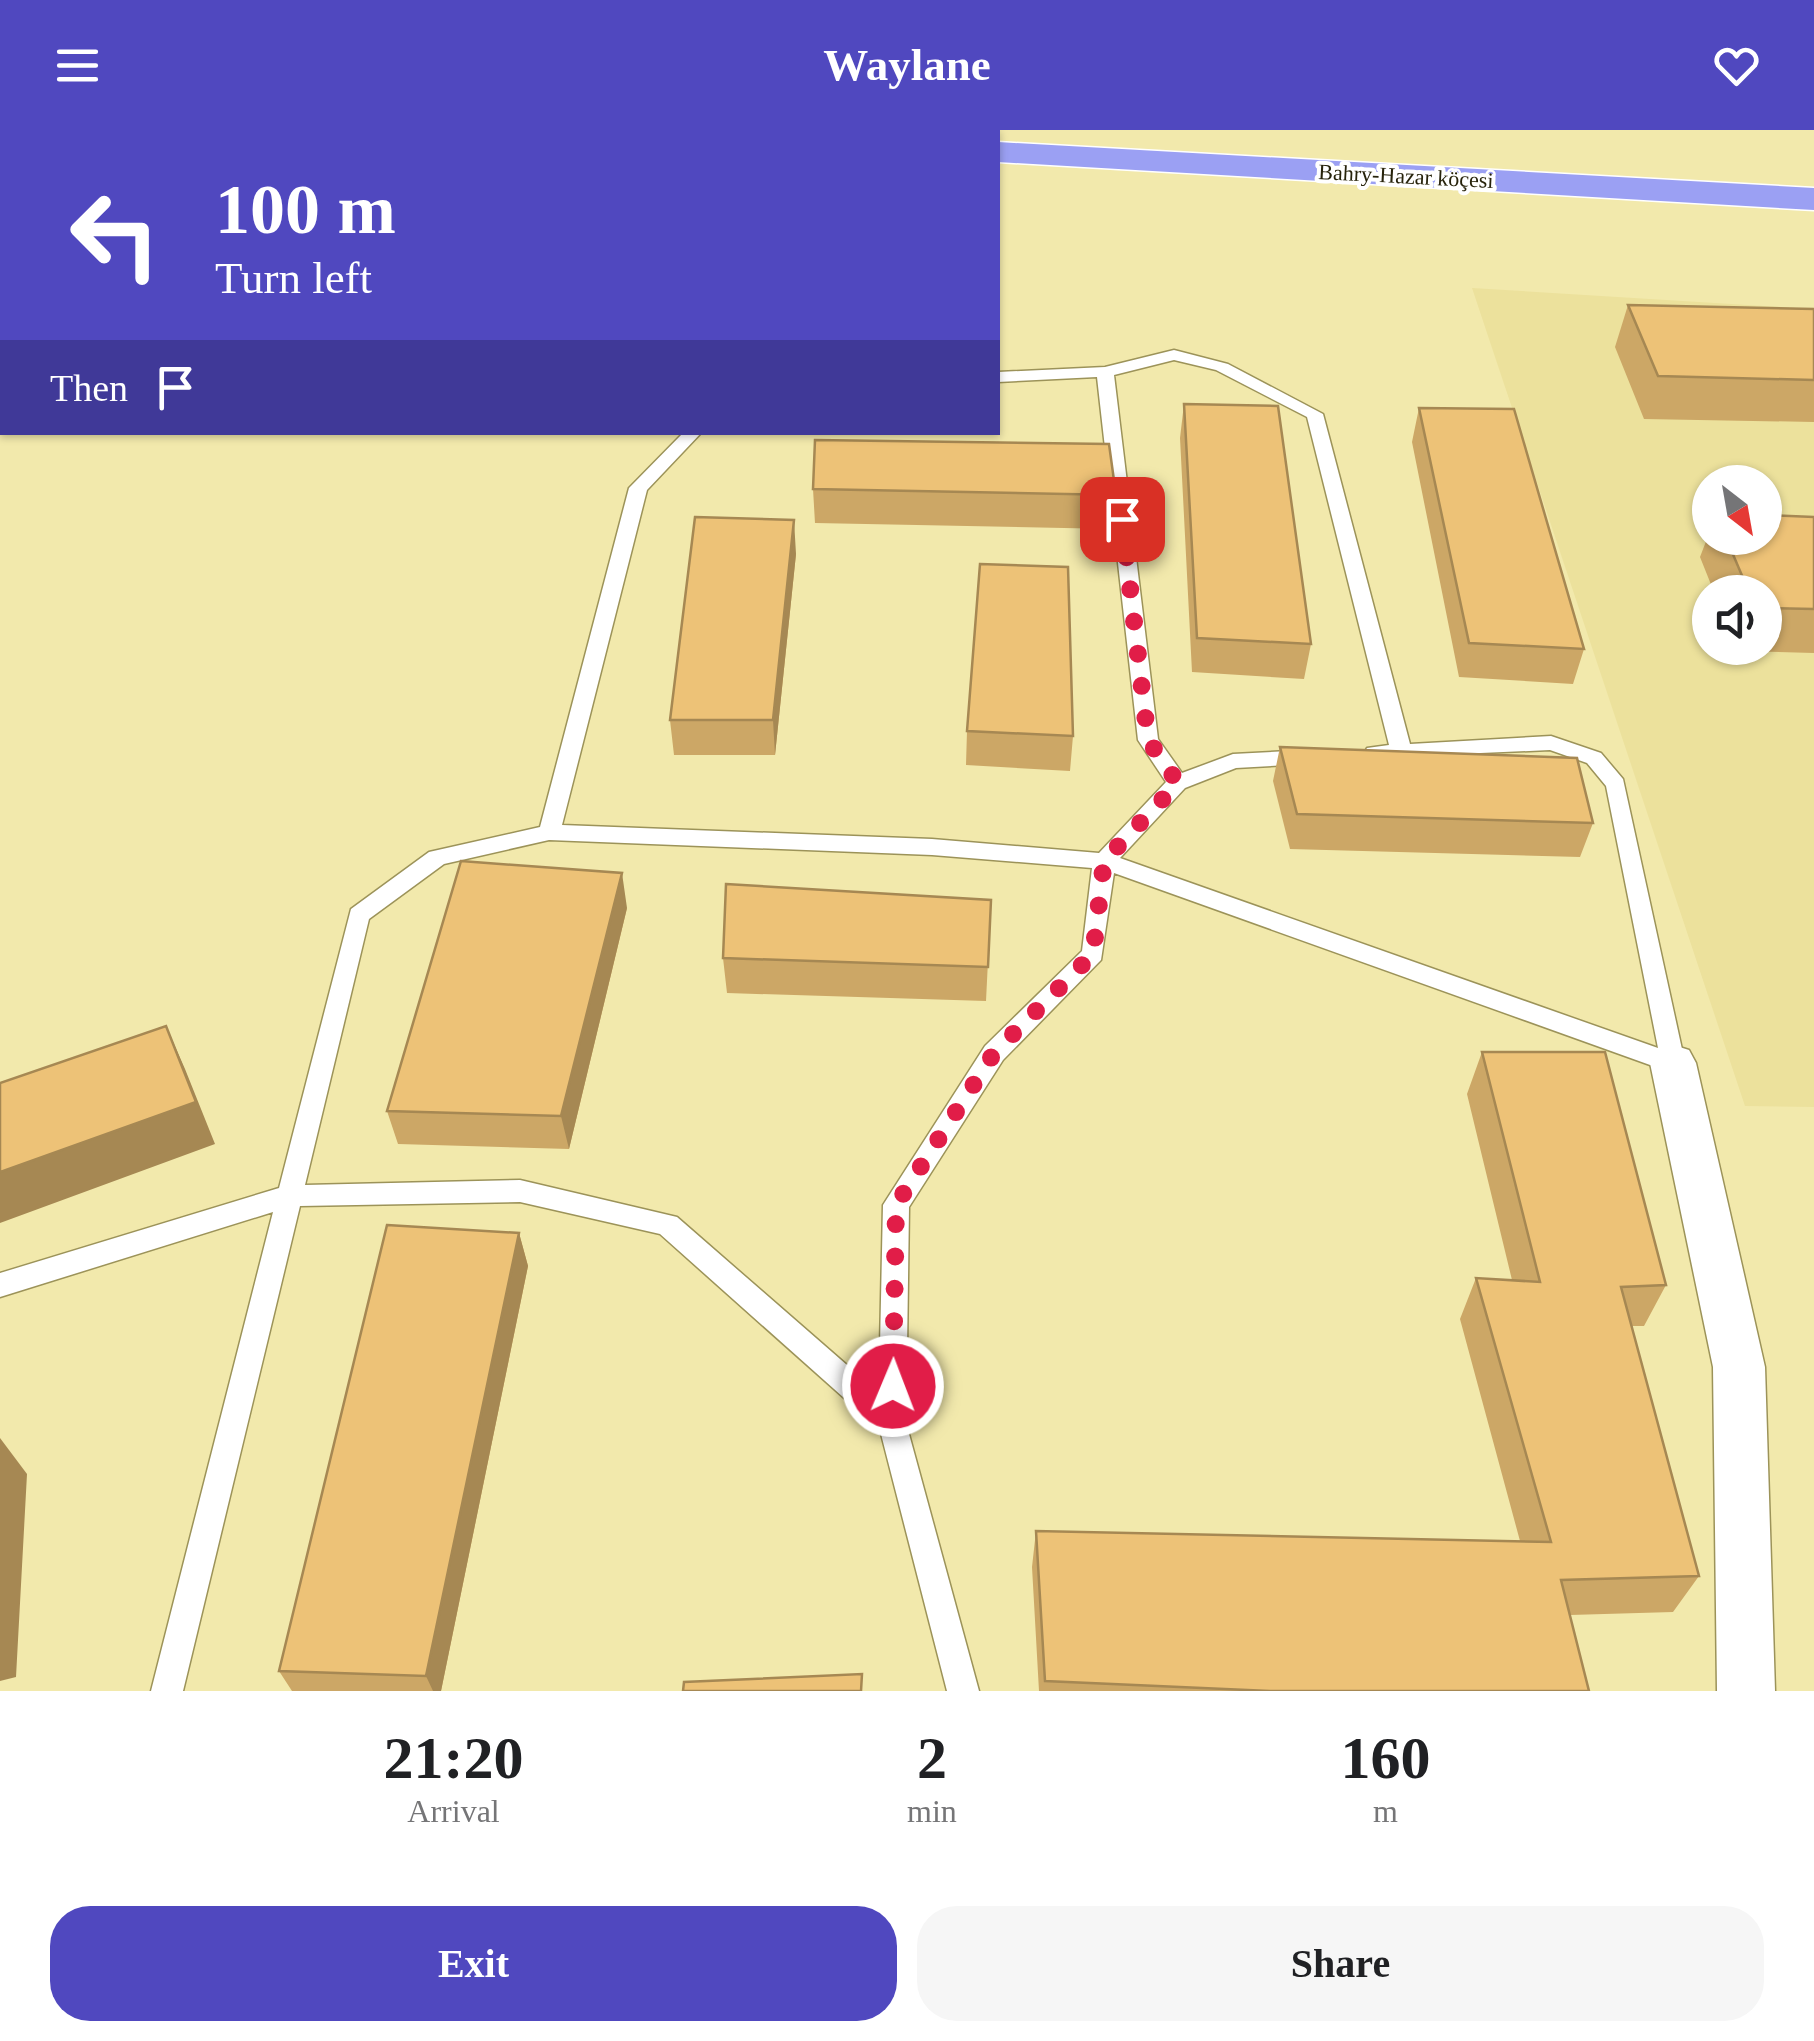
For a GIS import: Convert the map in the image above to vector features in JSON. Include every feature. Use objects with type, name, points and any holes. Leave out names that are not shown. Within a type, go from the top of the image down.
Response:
[{"type":"highway","name":"Bahry-Hazar köçesi","points":[[1092,130],[1814,171]]},
{"type":"highway","name":"Bahry-Hazar köçesi","points":[[1000,152],[1814,199]]},
{"type":"street","points":[[1673,1063],[1739,1366],[1746,1691]]},
{"type":"lane","points":[[1000,376],[1105,372],[1174,355],[1222,367],[1314,414],[1401,751]]},
{"type":"lane","points":[[1105,372],[1148,740],[1178,783]]},
{"type":"lane","points":[[548,832],[638,488],[691,435]]},
{"type":"lane","points":[[963,1691],[892,1423],[896,1205],[994,1053],[1093,954],[1104,861],[1178,783],[1233,761],[1551,743],[1594,758],[1616,784],[1673,1063]]},
{"type":"lane","points":[[167,1691],[359,916],[437,858],[548,832],[932,846],[1104,861],[1673,1063]]},
{"type":"lane","points":[[0,1285],[289,1196],[520,1191],[668,1225],[892,1423]]},
{"type":"shaded area","points":[[1472,288],[1814,309],[1814,1107],[1745,1106]]},
{"type":"building","points":[[1628,305],[1814,309],[1814,380],[1658,376]]},
{"type":"building","points":[[1184,404],[1278,406],[1311,644],[1197,638]]},
{"type":"building","points":[[1419,408],[1514,409],[1584,649],[1469,643]]},
{"type":"building","points":[[815,440],[1109,444],[1116,495],[813,489]]},
{"type":"building","points":[[1782,516],[1814,517],[1814,609],[1782,608],[1782,575],[1742,575],[1733,555],[1782,555]]},
{"type":"building","points":[[695,517],[794,520],[773,720],[670,720]]},
{"type":"building","points":[[980,564],[1068,567],[1073,736],[967,731]]},
{"type":"building","points":[[1280,747],[1577,758],[1593,823],[1297,814]]},
{"type":"building","points":[[461,861],[622,873],[561,1116],[387,1111]]},
{"type":"building","points":[[726,884],[991,900],[988,967],[723,958]]},
{"type":"building","points":[[166,1026],[196,1102],[0,1172],[0,1083]]},
{"type":"building","points":[[1482,1052],[1605,1052],[1666,1285],[1621,1287],[1699,1576],[1561,1580],[1589,1691],[1270,1691],[1045,1681],[1036,1531],[1551,1542],[1476,1278],[1540,1282]]},
{"type":"building","points":[[387,1225],[519,1233],[426,1676],[279,1671]]},
{"type":"building","points":[[862,1674],[861,1691],[683,1691],[684,1682]]},
{"type":"route","points":[[893,1386],[896,1205],[994,1053],[1093,954],[1104,861],[1178,783],[1148,740],[1122,519]]}]
